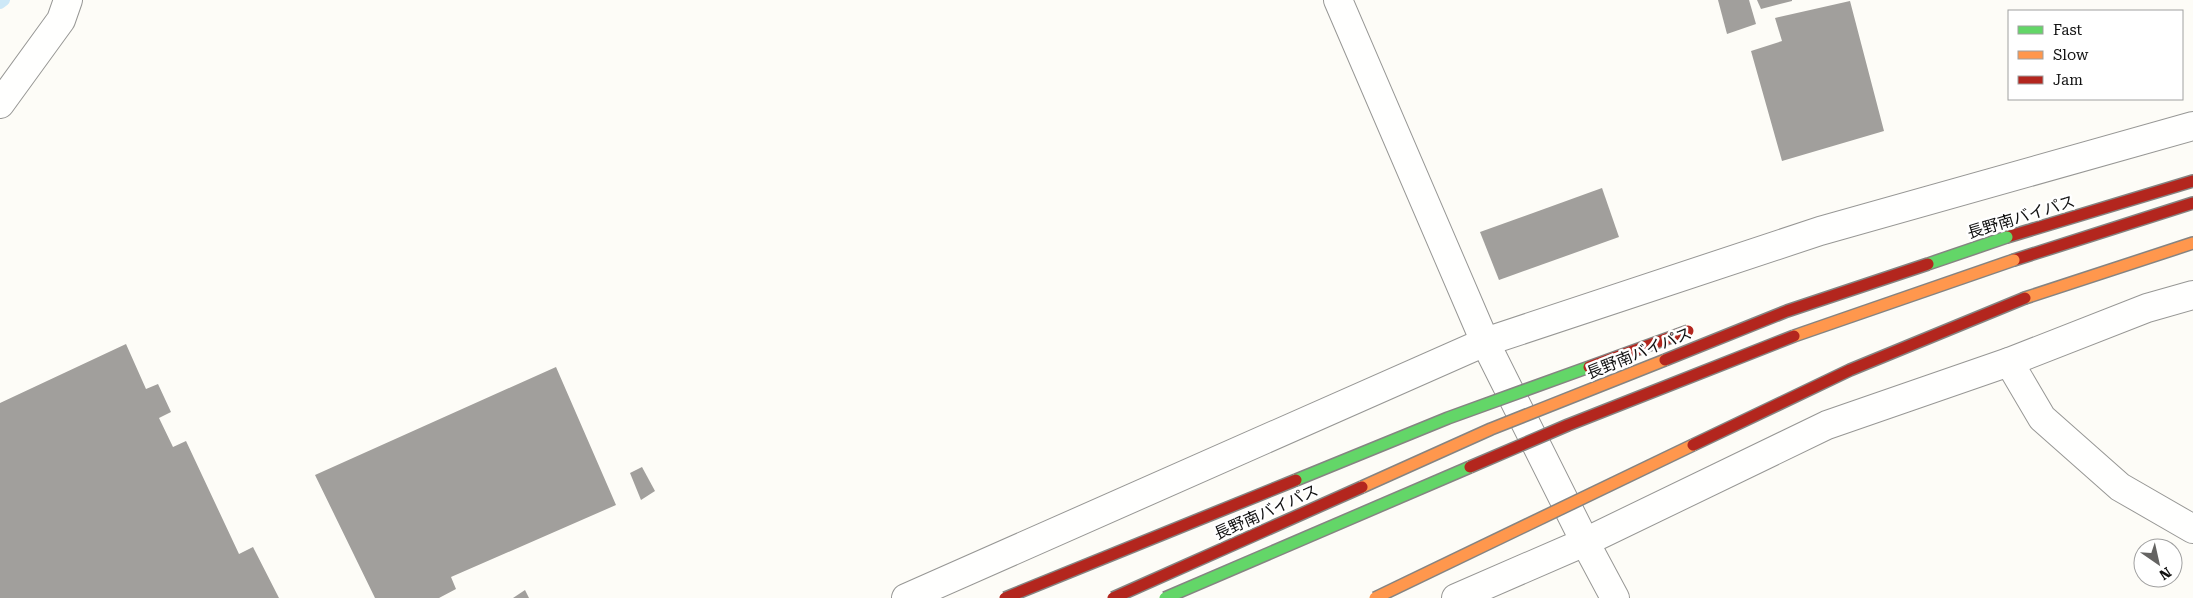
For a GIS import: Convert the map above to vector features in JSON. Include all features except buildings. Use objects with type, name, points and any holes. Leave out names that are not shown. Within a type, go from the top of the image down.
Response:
[{"type":"highway","name":"長野南バイパス","points":[[1113,598],[1491,429],[1787,311],[2007,238],[2193,182]]},
{"type":"highway","points":[[1165,598],[1587,418],[1798,334],[2014,260],[2193,203]]},
{"type":"highway","points":[[1375,598],[1850,370],[2025,298],[2193,243]]},
{"type":"highway","points":[[1759,310],[1787,311]]},
{"type":"highway","points":[[1005,598],[1448,418],[1695,329]]},
{"type":"street","points":[[0,104],[61,20],[68,0]]},
{"type":"street","points":[[1338,0],[1485,342],[1615,598]]},
{"type":"street","points":[[906,598],[1485,342],[1820,231],[2193,126]]},
{"type":"street","points":[[1456,598],[1585,542],[1827,426],[2009,362],[2147,308],[2193,294]]},
{"type":"street","points":[[2009,362],[2042,418],[2120,487],[2193,529]]},
{"type":"waterway","points":[[0,3],[4,0]]},
{"type":"traffic: slow","points":[[2025,298],[2193,243]]},
{"type":"traffic: slow","points":[[1794,336],[2014,260]]},
{"type":"traffic: slow","points":[[1362,487],[1491,429],[1665,360]]},
{"type":"traffic: slow","points":[[1375,598],[1693,445]]},
{"type":"traffic: jam","points":[[2007,237],[2193,181]]},
{"type":"traffic: jam","points":[[2014,260],[2193,203]]},
{"type":"traffic: jam","points":[[1665,360],[1787,311],[1928,264]]},
{"type":"traffic: jam","points":[[1693,445],[1850,370],[2025,298]]},
{"type":"traffic: jam","points":[[1589,367],[1688,331]]},
{"type":"traffic: jam","points":[[1470,467],[1568,425],[1794,336]]},
{"type":"traffic: jam","points":[[1005,598],[1296,480]]},
{"type":"traffic: jam","points":[[1113,598],[1362,487]]},
{"type":"traffic: fast","points":[[1928,264],[2007,237]]},
{"type":"traffic: fast","points":[[1296,480],[1448,418],[1589,367]]},
{"type":"traffic: fast","points":[[1165,598],[1470,467]]}]
